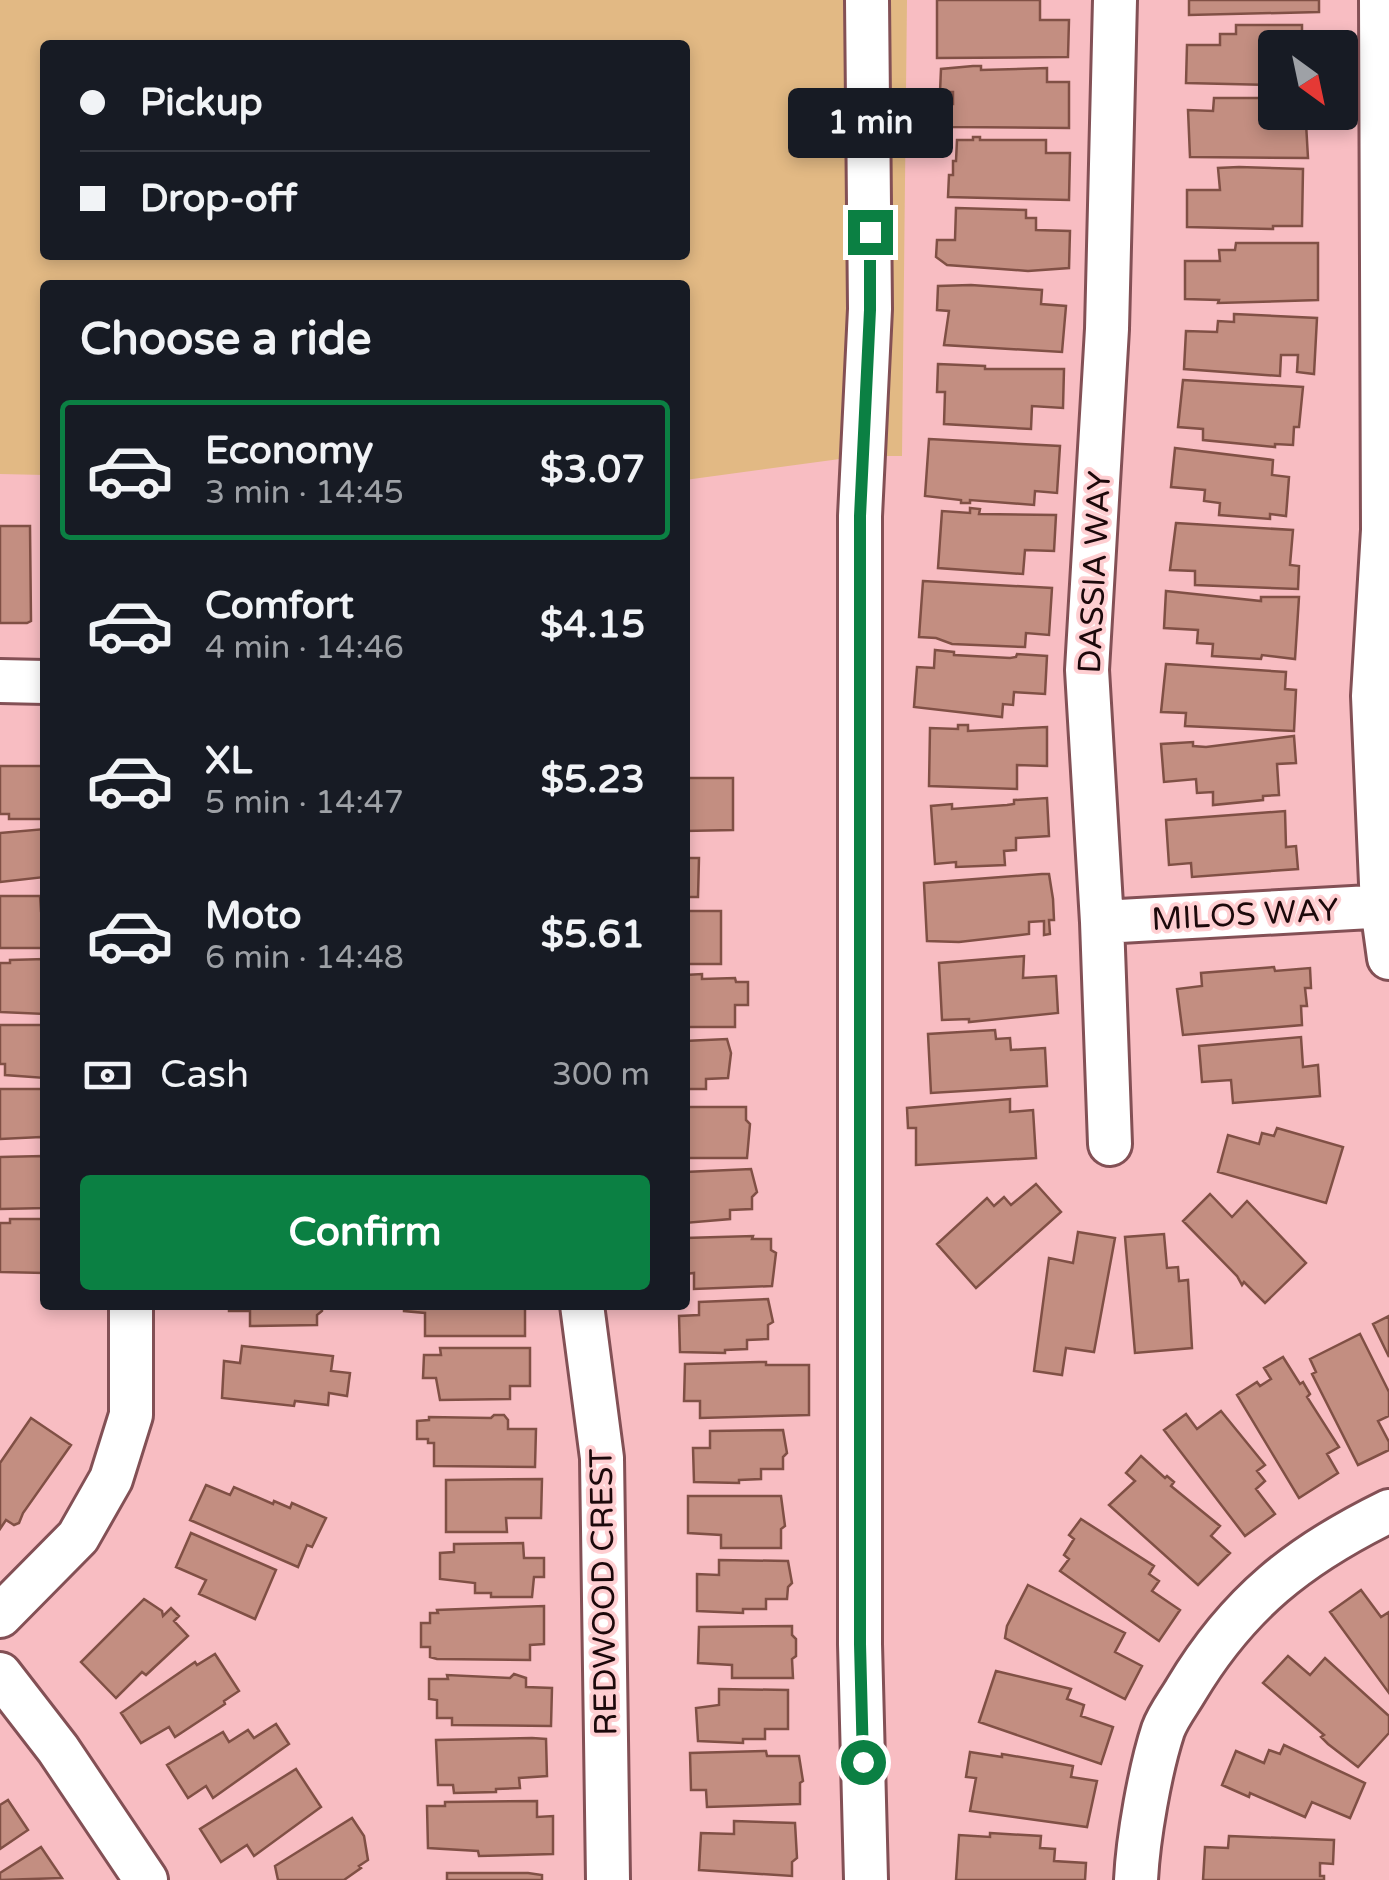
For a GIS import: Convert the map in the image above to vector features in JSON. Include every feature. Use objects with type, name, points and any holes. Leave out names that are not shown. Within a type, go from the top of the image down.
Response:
[{"type":"street","points":[[866,1880],[860,1644],[860,516],[870,310],[867,0]]},
{"type":"street","name":"DASSIA WAY","points":[[1110,1144],[1087,670],[1107,329],[1115,0]]},
{"type":"street","points":[[1381,0],[1385,141],[1384,530],[1372,696],[1389,958]]},
{"type":"street","points":[[0,681],[40,682]]},
{"type":"street","name":"MILOS WAY","points":[[1102,922],[1385,907]]},
{"type":"street","points":[[0,1616],[78,1537],[111,1479],[131,1414],[131,1310]]},
{"type":"street","name":"REDWOOD CREST","points":[[583,1310],[602,1458],[608,1880]]},
{"type":"street","points":[[1136,1880],[1137,1849],[1164,1728],[1212,1646],[1278,1578],[1338,1536],[1389,1511]]},
{"type":"street","points":[[0,1674],[58,1749],[146,1880]]},
{"type":"shaded area","points":[[0,0],[907,0],[902,456],[862,456],[690,479],[690,280],[40,280],[40,475],[0,474]]},
{"type":"building","points":[[937,0],[1040,0],[1040,20],[1069,20],[1068,57],[937,58]]},
{"type":"building","points":[[1189,0],[1319,0],[1319,12],[1189,15]]},
{"type":"building","points":[[1236,25],[1302,25],[1302,30],[1258,30],[1258,85],[1186,83],[1187,45],[1220,45],[1220,34],[1236,34]]},
{"type":"building","points":[[981,66],[981,70],[1047,68],[1047,82],[1069,82],[1069,128],[949,127],[953,92],[940,92],[941,69]]},
{"type":"building","points":[[1214,98],[1258,98],[1258,130],[1306,130],[1308,158],[1190,157],[1188,110],[1213,111]]},
{"type":"building","points":[[957,140],[1046,140],[1046,153],[1070,153],[1069,200],[948,197]]},
{"type":"building","points":[[1218,168],[1303,169],[1302,226],[1187,227],[1187,190],[1220,190]]},
{"type":"building","points":[[956,208],[1026,210],[1026,218],[1036,218],[1036,230],[1070,231],[1069,268],[1028,271],[947,265],[936,257],[937,240],[955,240]]},
{"type":"building","points":[[1236,243],[1318,243],[1318,300],[1218,303],[1219,300],[1185,299],[1185,261],[1220,261],[1219,250],[1235,250]]},
{"type":"building","points":[[938,286],[1042,290],[1041,304],[1066,306],[1062,352],[944,345],[949,311],[937,310]]},
{"type":"building","points":[[1234,314],[1317,318],[1314,374],[1297,372],[1298,355],[1281,355],[1280,376],[1184,369],[1186,331],[1217,332],[1218,321],[1234,322]]},
{"type":"building","points":[[938,364],[985,369],[1064,369],[1063,408],[1032,406],[1031,429],[944,424],[945,392],[937,392]]},
{"type":"building","points":[[1183,380],[1303,387],[1293,445],[1203,440],[1203,429],[1178,427]]},
{"type":"building","points":[[929,439],[1060,446],[1057,493],[1035,491],[1034,505],[970,500],[961,503],[925,496]]},
{"type":"building","points":[[1175,448],[1273,460],[1272,475],[1289,477],[1286,516],[1270,514],[1270,519],[1219,515],[1220,503],[1204,501],[1205,490],[1171,487]]},
{"type":"building","points":[[970,508],[980,509],[979,514],[1056,515],[1054,551],[1025,550],[1023,574],[938,568],[942,511],[970,513]]},
{"type":"building","points":[[1176,523],[1293,530],[1290,565],[1299,566],[1298,589],[1195,585],[1195,571],[1170,570]]},
{"type":"building","points":[[0,526],[30,526],[31,621],[27,623],[0,623]]},
{"type":"building","points":[[923,581],[1052,588],[1049,635],[1026,633],[1025,647],[952,644],[919,637]]},
{"type":"building","points":[[1166,591],[1261,601],[1261,597],[1299,597],[1295,659],[1212,656],[1213,644],[1197,643],[1198,630],[1164,628]]},
{"type":"building","points":[[935,650],[1010,658],[1017,654],[1047,656],[1045,694],[1014,692],[1013,705],[1003,704],[1002,717],[914,707],[917,667],[934,668]]},
{"type":"building","points":[[1166,664],[1286,672],[1285,689],[1296,690],[1294,731],[1185,726],[1186,713],[1161,712]]},
{"type":"building","points":[[958,725],[968,725],[968,731],[1047,727],[1047,766],[1017,765],[1017,789],[929,786],[930,728],[958,729]]},
{"type":"building","points":[[1294,736],[1296,763],[1277,764],[1279,795],[1213,805],[1213,792],[1197,793],[1196,779],[1164,782],[1161,744],[1193,742],[1193,746],[1206,747]]},
{"type":"building","points":[[0,766],[40,766],[40,819],[9,819],[9,814],[0,814]]},
{"type":"building","points":[[690,778],[733,778],[733,830],[690,831]]},
{"type":"building","points":[[1047,798],[1049,836],[1016,838],[1016,850],[1004,851],[1005,865],[935,864],[931,806],[952,804],[952,809]]},
{"type":"building","points":[[1285,811],[1286,847],[1296,846],[1298,869],[1192,877],[1191,863],[1169,865],[1166,820]]},
{"type":"building","points":[[40,829],[40,878],[0,882],[0,833]]},
{"type":"building","points":[[690,858],[699,858],[698,897],[690,897]]},
{"type":"building","points":[[1049,874],[1054,920],[1049,920],[1050,934],[1044,935],[1044,921],[1029,922],[1029,934],[959,942],[927,941],[924,883]]},
{"type":"building","points":[[0,896],[40,896],[40,948],[0,948]]},
{"type":"building","points":[[690,911],[721,911],[721,964],[690,964]]},
{"type":"building","points":[[1024,956],[1023,978],[1056,976],[1058,1013],[969,1022],[942,1020],[939,963]]},
{"type":"building","points":[[40,959],[40,1014],[0,1012],[0,963]]},
{"type":"building","points":[[1274,967],[1275,971],[1310,968],[1311,988],[1305,988],[1307,1006],[1301,1006],[1302,1025],[1183,1035],[1177,989],[1202,986],[1201,973]]},
{"type":"building","points":[[690,975],[748,982],[748,1005],[735,1005],[735,1027],[690,1027]]},
{"type":"building","points":[[0,1025],[40,1025],[40,1078],[5,1075],[5,1064],[0,1064]]},
{"type":"building","points":[[995,1030],[996,1039],[1010,1038],[1011,1050],[1045,1048],[1047,1086],[931,1093],[928,1034]]},
{"type":"building","points":[[1301,1037],[1303,1067],[1318,1065],[1320,1096],[1233,1103],[1231,1080],[1202,1082],[1199,1046]]},
{"type":"building","points":[[727,1039],[731,1053],[728,1078],[706,1079],[706,1089],[690,1089],[690,1041]]},
{"type":"building","points":[[0,1089],[40,1089],[40,1137],[0,1139]]},
{"type":"building","points":[[1010,1099],[1010,1112],[1033,1110],[1036,1158],[916,1165],[916,1128],[908,1128],[907,1108]]},
{"type":"building","points":[[690,1107],[746,1107],[750,1124],[747,1158],[690,1158]]},
{"type":"building","points":[[1277,1128],[1343,1147],[1326,1203],[1218,1172],[1228,1135],[1259,1144],[1262,1133],[1274,1136]]},
{"type":"building","points":[[40,1156],[40,1208],[0,1209],[0,1157]]},
{"type":"building","points":[[751,1169],[757,1192],[752,1197],[752,1209],[730,1210],[730,1219],[690,1223],[690,1172]]},
{"type":"building","points":[[1036,1184],[1061,1212],[976,1288],[937,1244],[987,1198],[994,1206],[1004,1197],[1011,1205]]},
{"type":"building","points":[[1210,1194],[1232,1217],[1247,1201],[1306,1263],[1265,1303],[1244,1282],[1242,1285],[1183,1221]]},
{"type":"building","points":[[10,1219],[40,1219],[40,1273],[0,1272],[0,1223],[10,1223]]},
{"type":"building","points":[[1078,1232],[1115,1238],[1094,1352],[1066,1348],[1062,1375],[1034,1371],[1049,1258],[1073,1263]]},
{"type":"building","points":[[1164,1234],[1167,1268],[1178,1267],[1179,1281],[1188,1280],[1192,1348],[1135,1353],[1125,1237]]},
{"type":"building","points":[[690,1238],[771,1239],[771,1250],[776,1253],[772,1286],[694,1289]]},
{"type":"building","points":[[768,1299],[773,1322],[768,1325],[768,1339],[747,1340],[747,1349],[725,1353],[680,1352],[679,1316],[699,1315],[699,1302]]},
{"type":"building","points":[[322,1310],[317,1315],[317,1325],[250,1326],[250,1311],[229,1311]]},
{"type":"building","points":[[525,1310],[525,1336],[425,1336],[425,1313],[404,1311]]},
{"type":"building","points":[[1389,1316],[1389,1357],[1373,1324]]},
{"type":"building","points":[[1360,1334],[1389,1392],[1389,1416],[1378,1421],[1389,1450],[1358,1465],[1312,1374],[1316,1372],[1310,1359]]},
{"type":"building","points":[[242,1346],[333,1356],[331,1371],[350,1373],[347,1396],[329,1393],[328,1405],[295,1401],[294,1406],[222,1398],[224,1361],[240,1363]]},
{"type":"building","points":[[440,1348],[530,1348],[530,1386],[510,1386],[510,1399],[440,1400],[436,1378],[423,1378],[424,1355],[441,1355]]},
{"type":"building","points":[[1283,1357],[1300,1384],[1303,1382],[1310,1394],[1307,1397],[1339,1447],[1327,1454],[1338,1473],[1299,1498],[1237,1395],[1257,1382],[1260,1386],[1271,1379],[1264,1368]]},
{"type":"building","points":[[685,1364],[809,1365],[809,1415],[700,1418],[700,1401],[684,1401]]},
{"type":"building","points":[[1221,1411],[1265,1465],[1257,1471],[1265,1481],[1256,1489],[1275,1514],[1245,1536],[1164,1430],[1186,1414],[1197,1429]]},
{"type":"building","points":[[504,1415],[508,1429],[536,1429],[535,1467],[434,1466],[434,1443],[417,1439],[417,1421],[429,1417]]},
{"type":"building","points":[[31,1418],[71,1445],[19,1523],[14,1525],[6,1520],[0,1529],[0,1463]]},
{"type":"building","points":[[783,1430],[787,1453],[783,1469],[761,1469],[761,1479],[739,1483],[694,1482],[693,1448],[710,1448],[710,1431]]},
{"type":"building","points":[[1141,1456],[1220,1526],[1211,1536],[1230,1553],[1198,1585],[1109,1505],[1135,1481],[1126,1473]]},
{"type":"building","points":[[542,1479],[541,1518],[506,1518],[507,1532],[446,1532],[446,1480]]},
{"type":"building","points":[[206,1485],[230,1495],[234,1487],[273,1504],[274,1501],[290,1508],[292,1503],[326,1518],[312,1547],[307,1545],[298,1567],[190,1520]]},
{"type":"building","points":[[688,1496],[781,1496],[785,1526],[781,1529],[781,1548],[721,1548],[721,1535],[688,1533]]},
{"type":"building","points":[[1081,1519],[1154,1566],[1149,1574],[1159,1581],[1152,1591],[1180,1610],[1159,1641],[1060,1571],[1069,1559],[1064,1555],[1074,1539],[1069,1535]]},
{"type":"building","points":[[191,1533],[276,1570],[255,1619],[199,1594],[206,1580],[176,1567]]},
{"type":"building","points":[[523,1543],[524,1558],[544,1558],[544,1577],[534,1577],[532,1597],[491,1597],[491,1593],[475,1593],[475,1583],[440,1579],[440,1553],[454,1552],[454,1544]]},
{"type":"building","points":[[719,1560],[788,1561],[792,1583],[787,1599],[766,1599],[766,1609],[743,1609],[743,1613],[697,1611],[697,1574],[719,1575]]},
{"type":"building","points":[[1028,1585],[1125,1633],[1115,1652],[1142,1666],[1125,1699],[1005,1638]]},
{"type":"building","points":[[1361,1590],[1381,1617],[1389,1612],[1389,1693],[1330,1612]]},
{"type":"building","points":[[144,1599],[162,1611],[163,1616],[171,1608],[179,1616],[174,1621],[188,1636],[116,1698],[81,1662]]},
{"type":"building","points":[[544,1606],[544,1644],[530,1645],[530,1660],[437,1659],[430,1657],[430,1647],[421,1647],[421,1623],[430,1623],[430,1613],[438,1613],[437,1610]]},
{"type":"building","points":[[792,1626],[796,1639],[793,1678],[732,1678],[732,1665],[698,1663],[699,1627]]},
{"type":"building","points":[[215,1654],[239,1691],[175,1737],[169,1727],[141,1743],[121,1713],[195,1662],[197,1665]]},
{"type":"building","points":[[1288,1656],[1310,1675],[1325,1658],[1389,1716],[1389,1733],[1358,1767],[1263,1683]]},
{"type":"building","points":[[996,1671],[1071,1689],[1067,1699],[1084,1705],[1081,1716],[1113,1727],[1101,1764],[979,1722]]},
{"type":"building","points":[[514,1674],[526,1678],[526,1687],[552,1688],[551,1726],[452,1725],[452,1718],[437,1718],[437,1700],[429,1699],[429,1679],[448,1679],[447,1675],[510,1678]]},
{"type":"building","points":[[719,1689],[788,1690],[788,1729],[765,1729],[765,1739],[743,1739],[743,1743],[698,1741],[696,1708],[719,1705]]},
{"type":"building","points":[[276,1724],[289,1744],[213,1798],[206,1786],[188,1798],[167,1765],[223,1732],[229,1742],[248,1730],[254,1738]]},
{"type":"building","points":[[546,1739],[547,1776],[519,1778],[520,1788],[496,1792],[454,1793],[453,1785],[438,1785],[436,1740]]},
{"type":"building","points":[[1284,1745],[1365,1783],[1350,1818],[1312,1802],[1305,1817],[1222,1785],[1236,1751],[1264,1763],[1269,1750],[1280,1754]]},
{"type":"building","points":[[766,1751],[767,1756],[799,1756],[803,1781],[800,1804],[707,1807],[706,1790],[691,1790],[690,1753]]},
{"type":"building","points":[[970,1752],[1073,1766],[1071,1777],[1097,1781],[1087,1827],[970,1811],[976,1778],[966,1777]]},
{"type":"building","points":[[296,1769],[321,1807],[254,1856],[247,1845],[221,1862],[200,1829]]},
{"type":"building","points":[[8,1800],[28,1830],[0,1849],[0,1805]]},
{"type":"building","points":[[537,1801],[537,1817],[553,1816],[553,1854],[479,1856],[478,1851],[428,1848],[427,1806],[445,1806],[445,1802]]},
{"type":"building","points":[[352,1818],[364,1836],[368,1860],[361,1868],[344,1880],[278,1880],[275,1866]]},
{"type":"building","points":[[734,1821],[795,1823],[797,1858],[792,1862],[792,1876],[699,1870],[701,1833],[734,1834]]},
{"type":"building","points":[[990,1833],[1041,1836],[1040,1848],[1055,1849],[1054,1861],[1086,1863],[1085,1880],[956,1880],[959,1835],[990,1837]]},
{"type":"building","points":[[1229,1836],[1334,1840],[1333,1864],[1320,1863],[1324,1880],[1203,1880],[1205,1847],[1228,1848]]},
{"type":"building","points":[[41,1847],[62,1878],[0,1880],[0,1873]]},
{"type":"building","points":[[447,1873],[528,1873],[542,1875],[542,1880],[447,1880]]},
{"type":"route","points":[[863,1762],[860,516],[870,232]]}]
